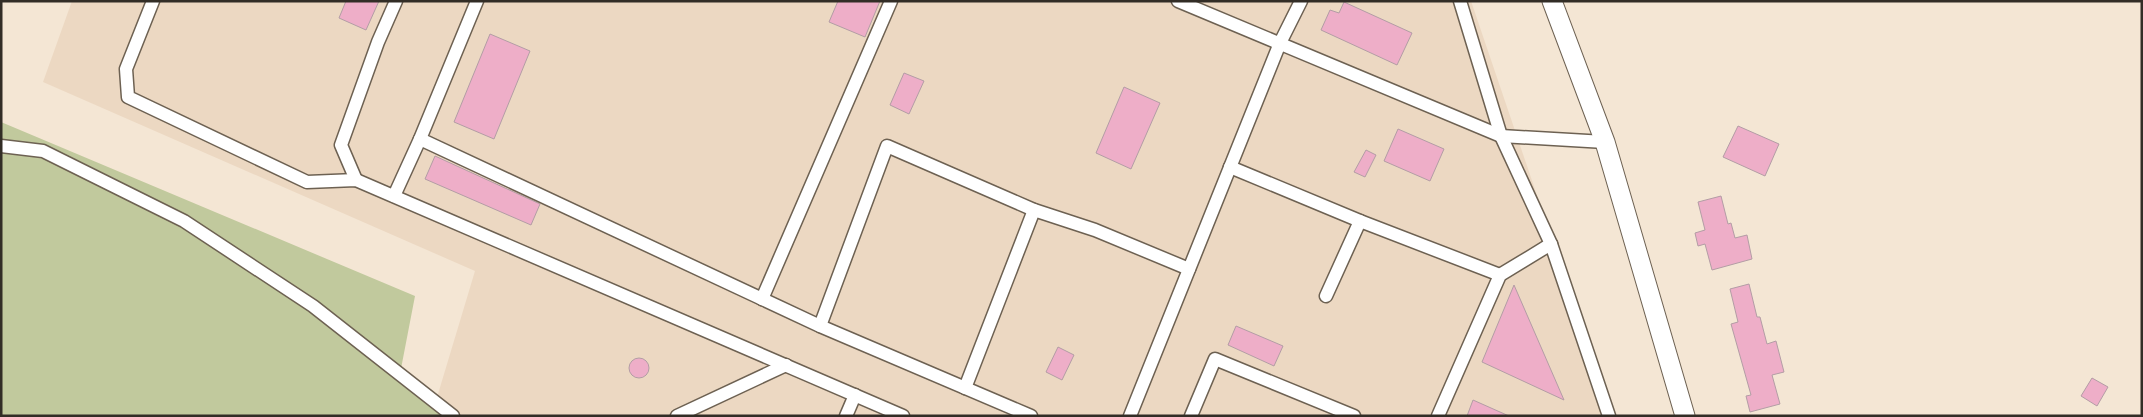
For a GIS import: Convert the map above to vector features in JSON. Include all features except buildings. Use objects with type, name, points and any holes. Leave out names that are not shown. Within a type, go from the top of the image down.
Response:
[{"type":"street","points":[[153,1],[126,69],[128,97],[307,182],[356,180],[903,416]]},
{"type":"street","points":[[356,180],[341,145],[378,42],[396,1]]},
{"type":"street","points":[[394,196],[420,139],[477,1]]},
{"type":"street","points":[[762,299],[891,1]]},
{"type":"street","points":[[1178,1],[1502,136],[1605,142]]},
{"type":"street","points":[[1130,416],[1280,43],[1301,1]]},
{"type":"street","points":[[1460,1],[1502,136],[1551,244],[1609,416]]},
{"type":"street","points":[[1552,1],[1605,142],[1685,416]]},
{"type":"street","points":[[420,139],[820,326],[1031,416]]},
{"type":"street","points":[[1,146],[43,151],[184,221],[313,306],[453,416]]},
{"type":"street","points":[[820,326],[887,146],[1034,210],[1096,230],[1189,269]]},
{"type":"street","points":[[1230,166],[1360,221],[1500,275]]},
{"type":"street","points":[[965,388],[1034,210]]},
{"type":"street","points":[[1326,296],[1360,221]]},
{"type":"street","points":[[1438,416],[1500,275],[1551,244]]},
{"type":"street","points":[[1190,416],[1215,359],[1354,416]]},
{"type":"street","points":[[677,416],[786,365]]},
{"type":"street","points":[[846,416],[855,395]]},
{"type":"shaded area","points":[[72,1],[1471,1],[1612,416],[449,416],[435,404],[475,271],[43,82]]},
{"type":"green space","points":[[1,122],[415,296],[399,379],[460,416],[1,416]]}]
